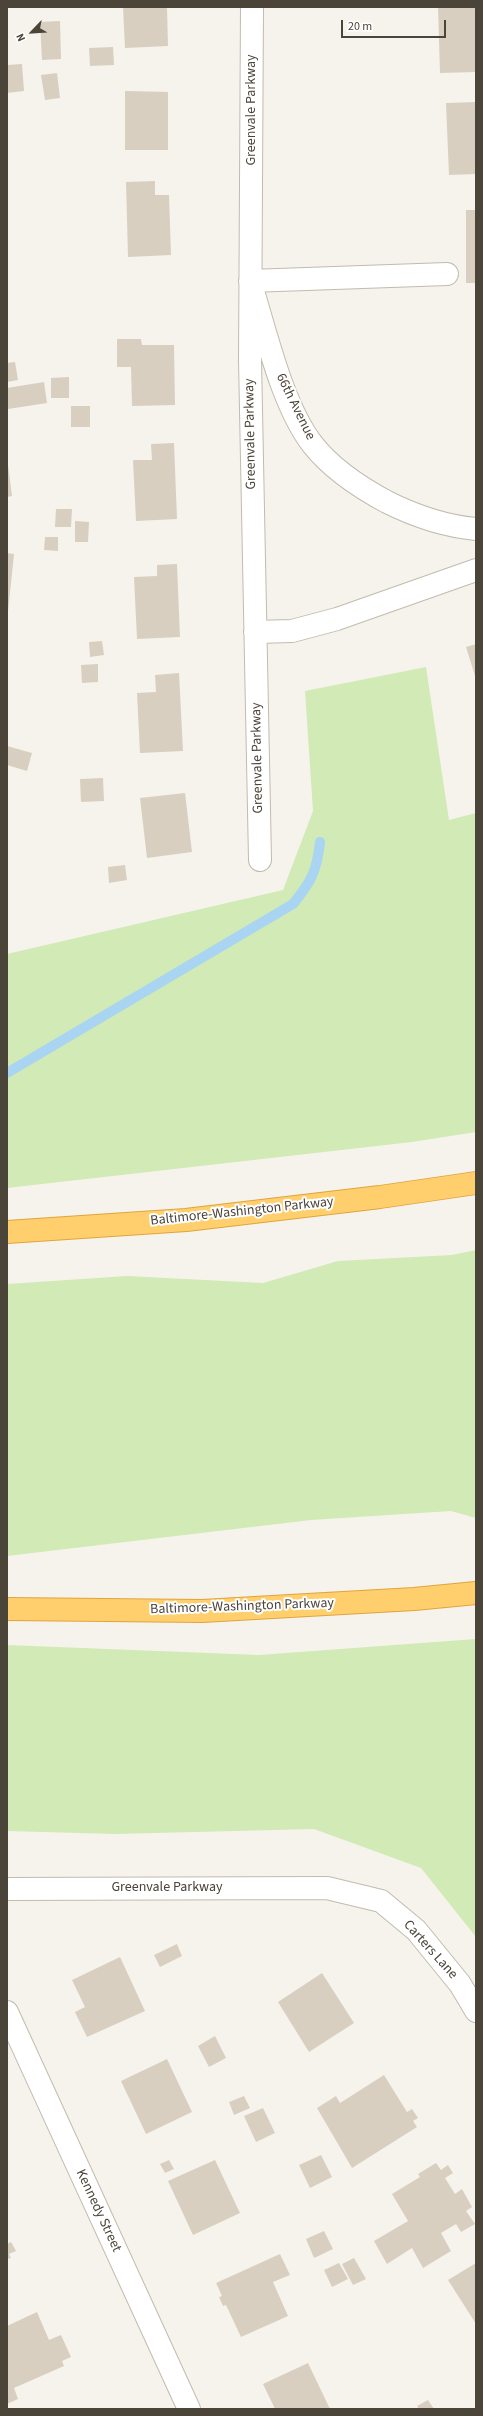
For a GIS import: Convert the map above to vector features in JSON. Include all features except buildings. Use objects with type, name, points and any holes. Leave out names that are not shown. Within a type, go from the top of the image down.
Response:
[{"type":"highway","name":"Baltimore-Washington Parkway","points":[[7,1232],[186,1220],[380,1198],[476,1183]]},
{"type":"highway","name":"Baltimore-Washington Parkway","points":[[7,1609],[202,1611],[414,1599],[476,1593]]},
{"type":"street","name":"Greenvale Parkway","points":[[252,7],[250,360],[260,860]]},
{"type":"street","points":[[250,281],[446,274]]},
{"type":"street","name":"66th Avenue","points":[[250,281],[277,371],[295,414],[312,444],[334,467],[366,491],[401,509],[428,520],[458,528],[476,529]]},
{"type":"street","points":[[255,632],[292,631],[337,618],[476,570]]},
{"type":"street","name":"Greenvale Parkway","points":[[7,1889],[327,1888]]},
{"type":"street","name":"Carters Lane","points":[[327,1888],[381,1901],[416,1930],[460,1984],[476,2011]]},
{"type":"street","name":"Kennedy Street","points":[[7,2012],[189,2409]]},
{"type":"green space","points":[[426,667],[449,820],[476,813],[476,1132],[412,1142],[7,1188],[7,954],[283,890],[313,811],[305,691]]},
{"type":"green space","points":[[476,1250],[476,1518],[451,1511],[311,1520],[7,1556],[7,1284],[127,1276],[263,1283],[338,1261],[452,1255]]},
{"type":"green space","points":[[476,1639],[476,1937],[421,1868],[314,1829],[115,1834],[7,1831],[7,1645],[259,1655]]},
{"type":"waterway","points":[[7,1073],[293,904],[312,876],[317,861],[320,842]]}]
